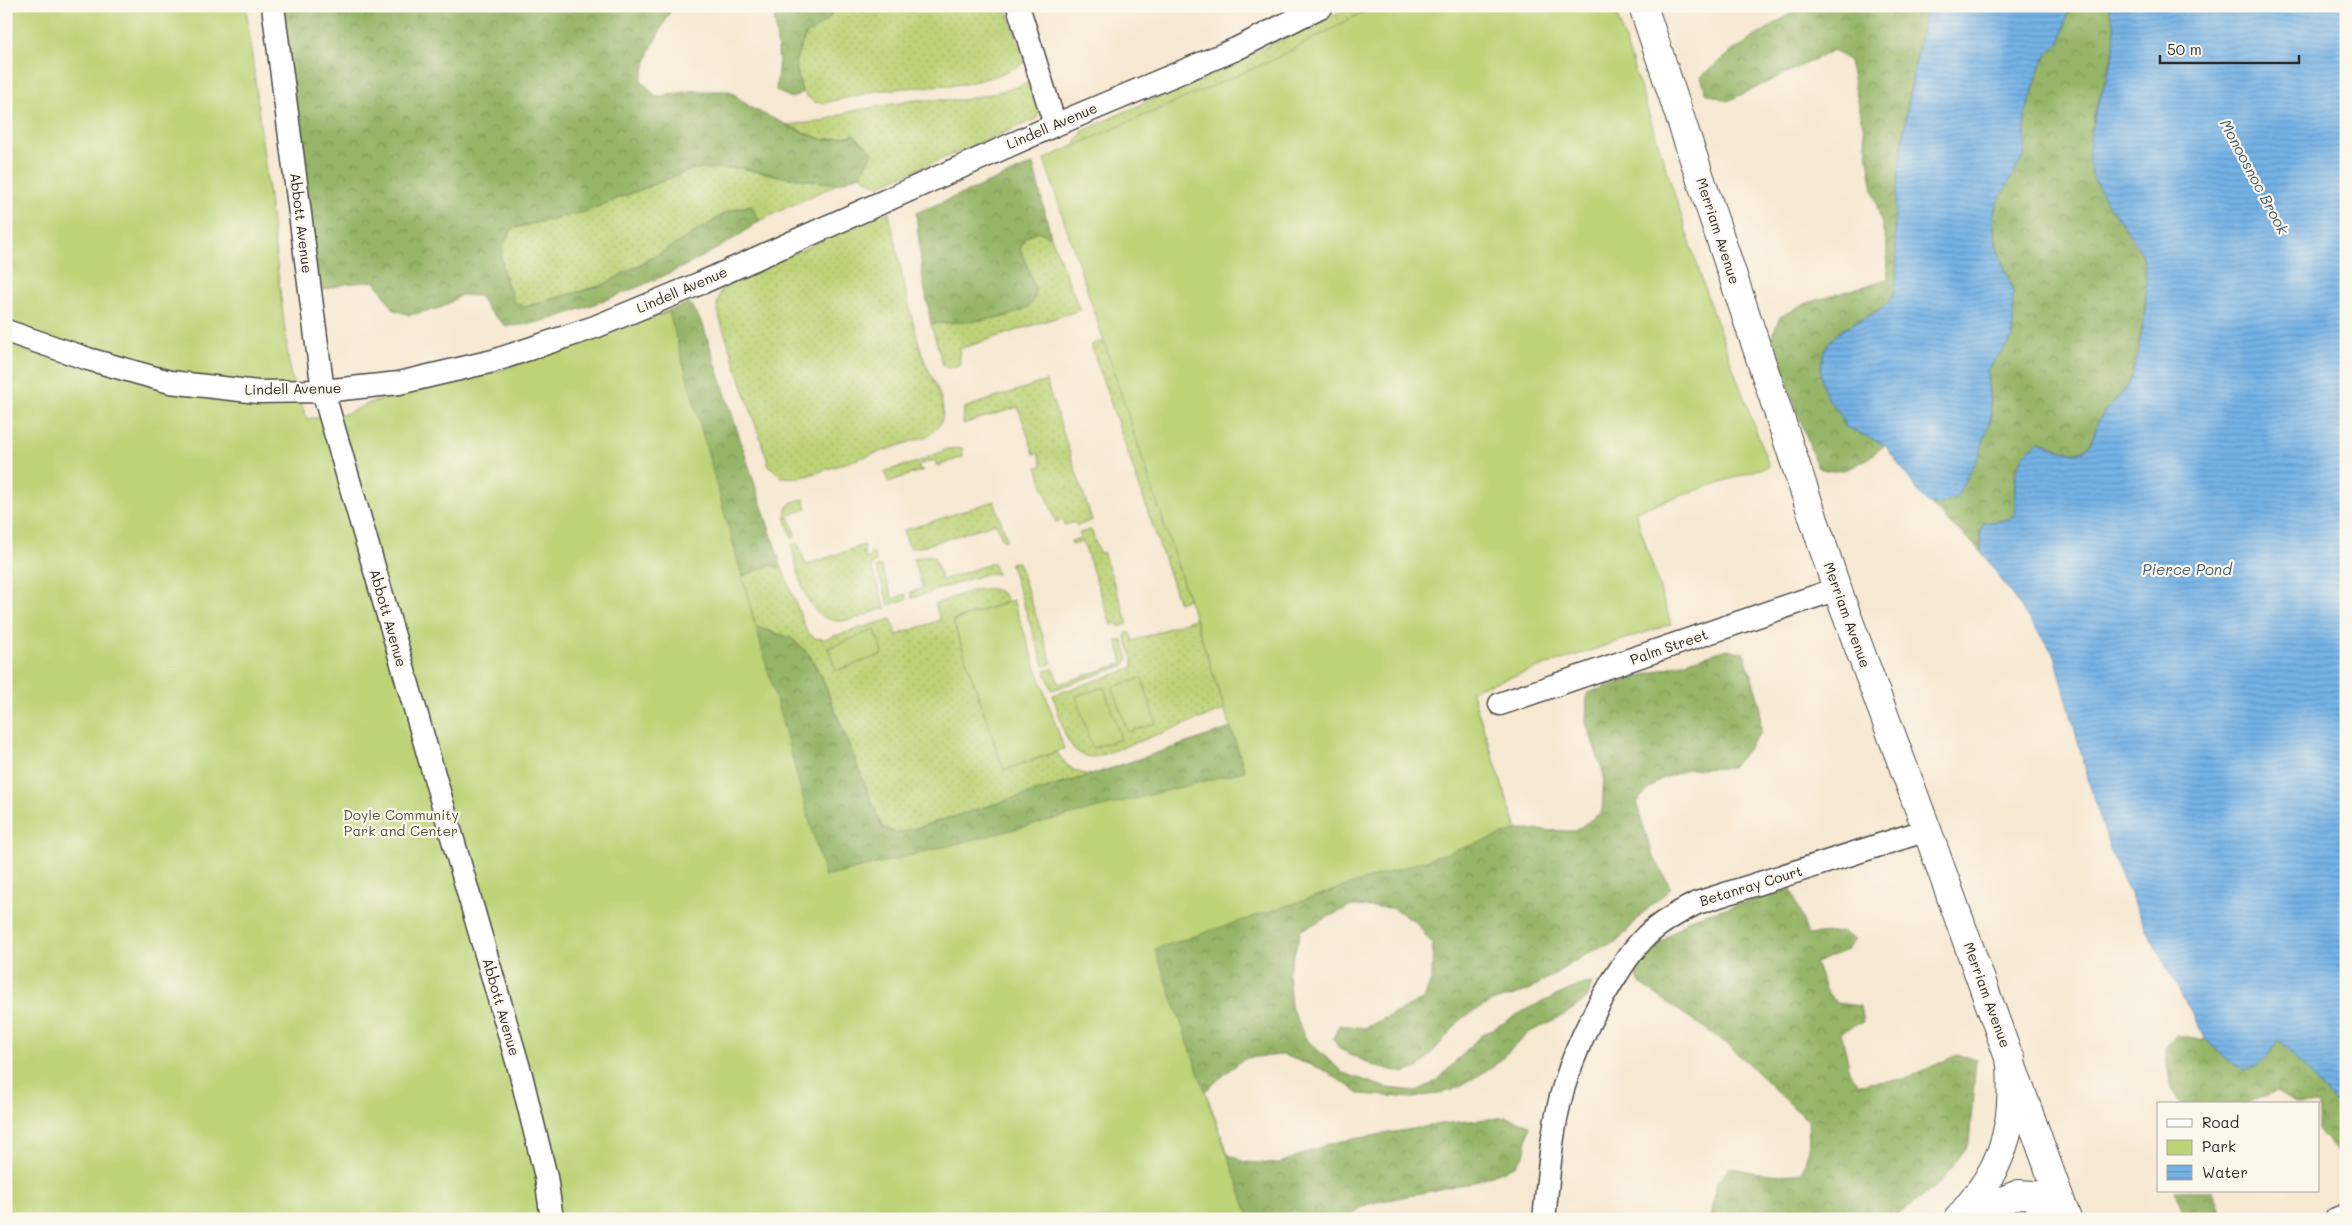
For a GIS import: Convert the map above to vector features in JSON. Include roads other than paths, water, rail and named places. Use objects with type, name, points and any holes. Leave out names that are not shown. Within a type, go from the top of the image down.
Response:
[{"type":"main road","name":"Merriam Avenue","points":[[1643,6],[1837,589],[2011,1059],[2063,1208]]},
{"type":"main road","points":[[1959,1218],[1988,1179],[2005,1139],[2013,1100],[2011,1059]]},
{"type":"main road","points":[[1959,1218],[2019,1194],[2063,1208]]},
{"type":"main road","points":[[2036,1219],[2063,1208]]},
{"type":"street","name":"Abbott Avenue","points":[[273,6],[323,391],[521,1075],[546,1177],[552,1219]]},
{"type":"street","points":[[1018,6],[1055,125]]},
{"type":"street","name":"Lindell Avenue","points":[[6,331],[88,359],[170,382],[258,392],[323,391],[399,383],[492,361],[595,327],[701,283],[1055,125],[1236,49],[1322,6]]},
{"type":"street","name":"Palm Street","points":[[1500,704],[1837,589]]},
{"type":"street","name":"Betanray Court","points":[[1544,1219],[1552,1141],[1564,1086],[1584,1035],[1604,995],[1627,959],[1646,936],[1670,917],[1697,902],[1927,830]]},
{"type":"street","points":[[2336,1219],[2346,1215]]},
{"type":"water","points":[[1927,6],[2073,6],[2068,10],[2061,41],[2046,56],[2040,68],[2025,116],[2025,154],[1996,204],[1993,218],[1996,245],[2013,291],[2013,338],[1987,370],[1991,417],[1979,456],[1957,496],[1940,505],[1931,505],[1923,498],[1885,445],[1844,426],[1840,415],[1825,391],[1821,370],[1827,346],[1835,336],[1880,309],[1889,302],[1894,292],[1897,268],[1895,214],[1899,167],[1909,98]]},
{"type":"water","name":"Pierce Pond","points":[[2108,6],[2346,6],[2346,1115],[2279,1040],[2266,1058],[2256,1066],[2245,1070],[2234,1066],[2206,1040],[2148,933],[2112,855],[2090,786],[2055,656],[1981,551],[1980,531],[1984,523],[2009,519],[2015,515],[2015,484],[2019,464],[2024,455],[2040,441],[2067,451],[2080,452],[2086,449],[2091,443],[2100,418],[2129,383],[2137,355],[2146,298],[2145,264],[2141,252],[2097,186],[2088,158],[2093,121],[2113,55],[2113,23]]},
{"type":"water label","name":"Monoosnoc Brook","points":[[2254,177]]},
{"type":"park label","name":"Doyle Community Park and Center","points":[[401,824]]}]
